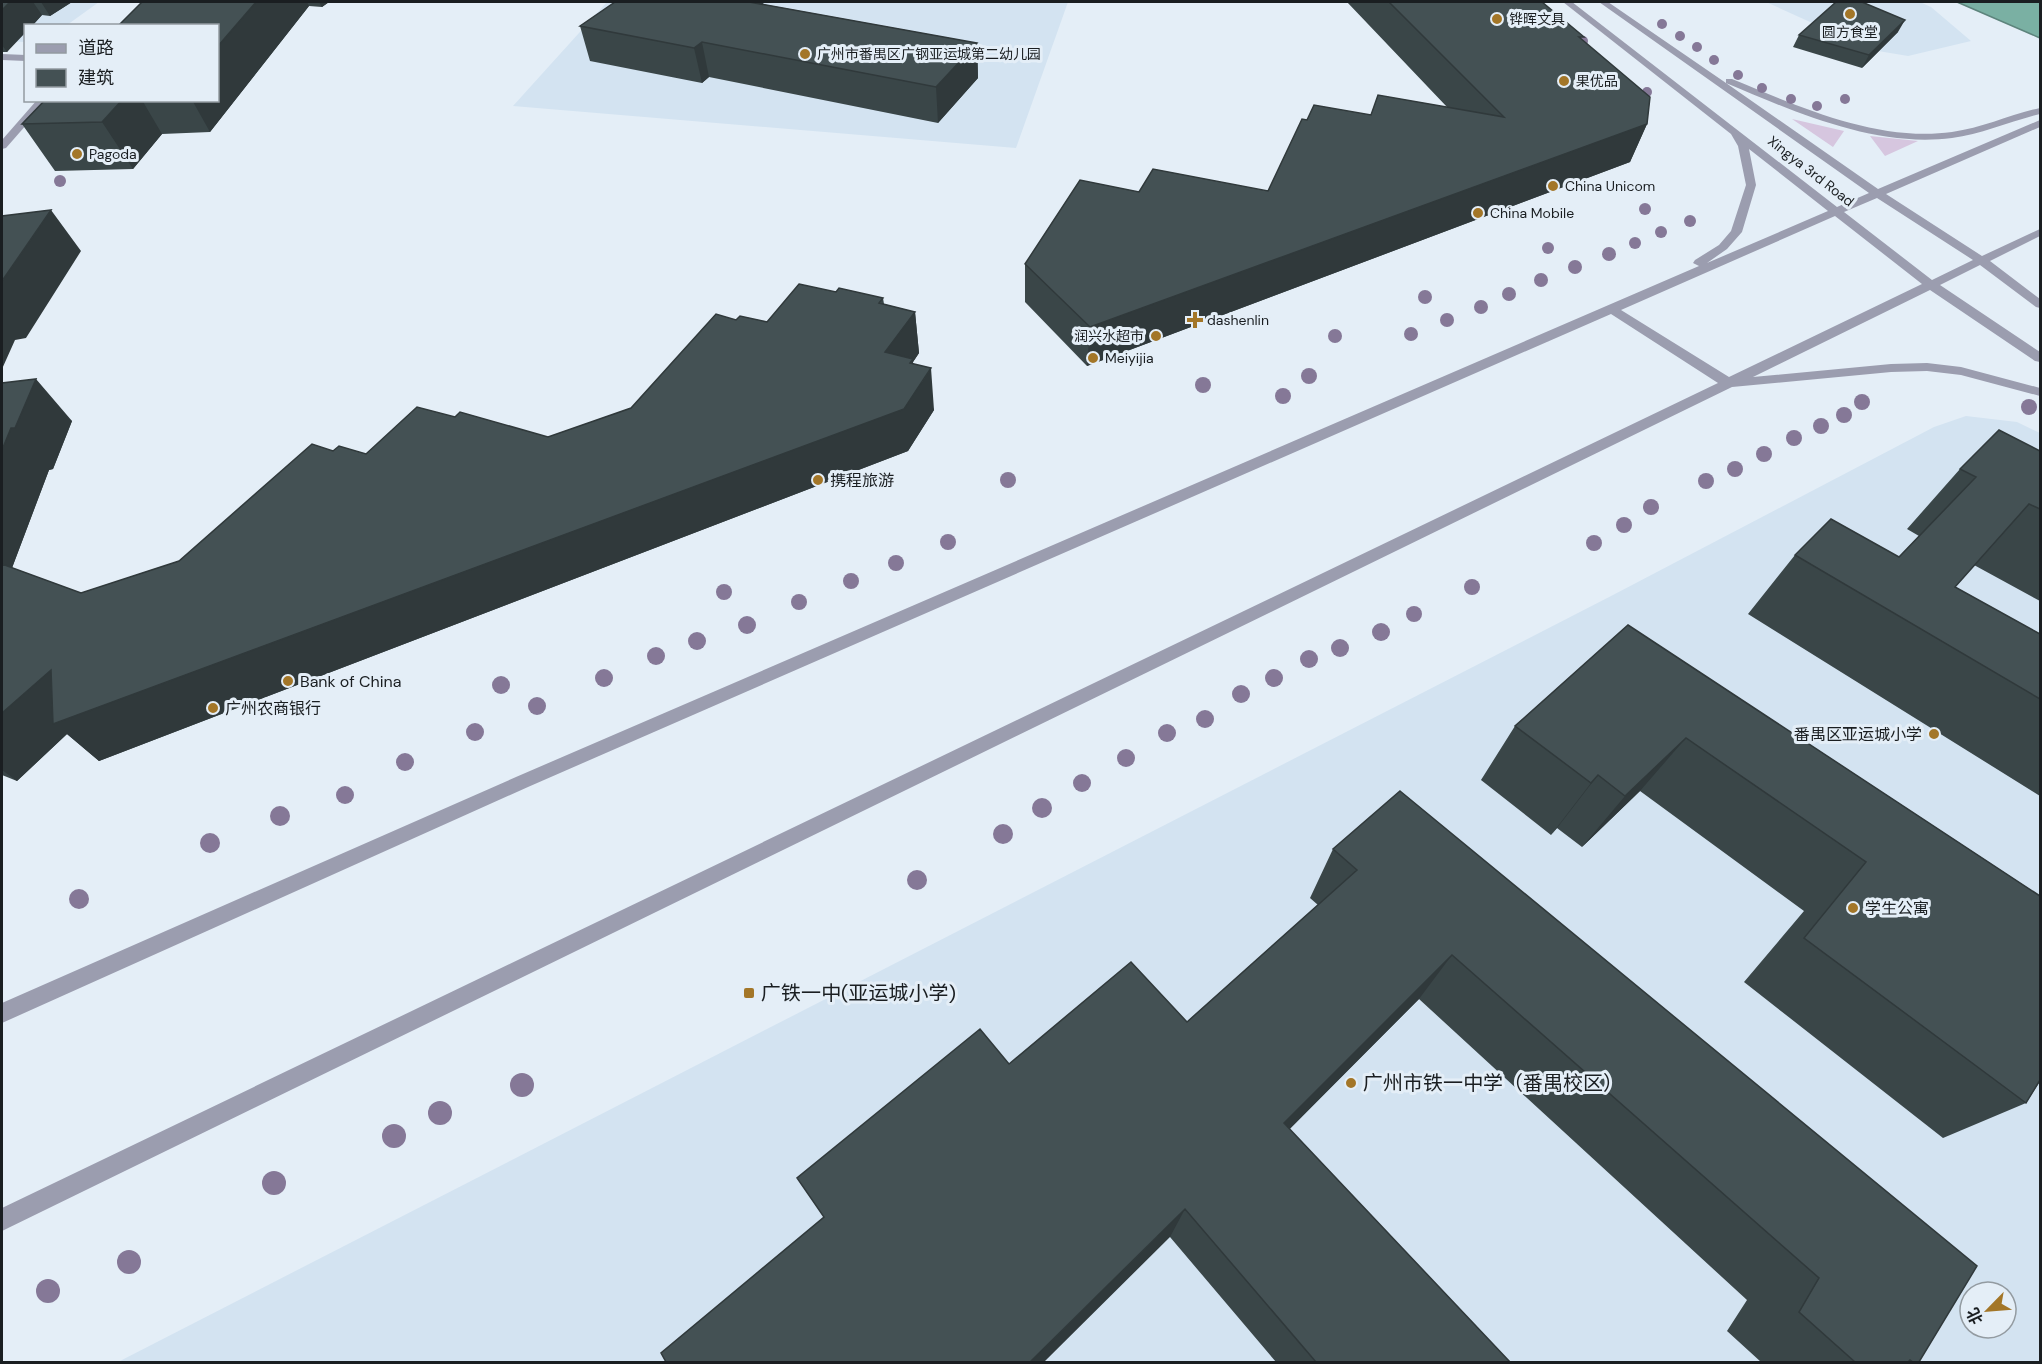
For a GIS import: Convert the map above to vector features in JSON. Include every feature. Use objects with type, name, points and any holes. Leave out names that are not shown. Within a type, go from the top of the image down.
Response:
[{"type":"street","name":"Xingya 3rd Road","points":[[1567,2],[1931,285],[2040,358]]},
{"type":"street","name":"Xingya 3rd Road","points":[[1603,2],[1878,194],[1982,261],[2040,304]]},
{"type":"street","points":[[1666,46],[1726,79],[1814,114],[1848,124],[1902,134],[1942,136],[1958,134],[2040,111]]},
{"type":"street","points":[[2,57],[24,58]]},
{"type":"street","points":[[2,146],[42,102]]},
{"type":"street","points":[[1668,285],[1723,247],[1736,232],[1751,185],[1743,145],[1719,119]]},
{"type":"street","points":[[2,1013],[522,782],[2040,123]]},
{"type":"street","points":[[2,1220],[2040,232]]},
{"type":"street","points":[[1611,309],[1728,383],[1891,368],[1927,367],[1961,371],[2040,392]]},
{"type":"shaded area","points":[[2,2],[99,2],[68,24],[24,24],[24,42],[2,41]]},
{"type":"shaded area","name":"广州市番禺区广钢亚运城第二幼儿园","points":[[607,2],[1068,2],[1016,148],[513,106]]},
{"type":"shaded area","points":[[1766,2],[1920,2],[1931,7],[1971,41],[1908,56],[1872,50]]},
{"type":"shaded area","points":[[1957,2],[2040,2],[2040,38]]},
{"type":"shaded area","points":[[1792,119],[1844,131],[1833,147]]},
{"type":"shaded area","points":[[1870,136],[1918,141],[1885,156]]},
{"type":"shaded area","name":"广州市铁一中学（番禺校区）","points":[[1966,416],[2017,422],[2040,433],[2040,1362],[118,1362],[1613,595],[1934,427]]},
{"type":"building","points":[[2,2],[10,2],[2,10]]},
{"type":"building","points":[[142,2],[256,2],[219,45],[219,24],[120,24]]},
{"type":"building","points":[[615,2],[749,2],[977,43],[936,87],[702,42],[694,48],[580,26]]},
{"type":"building","points":[[1389,2],[1542,2],[1584,37],[1579,37],[1650,97],[1647,124],[1090,327],[1025,264],[1080,180],[1139,192],[1153,169],[1268,191],[1302,119],[1307,120],[1314,105],[1371,115],[1378,95],[1504,117]]},
{"type":"building","points":[[1836,2],[1862,2],[1905,20],[1869,55],[1799,35]]},
{"type":"building","points":[[43,102],[120,102],[102,122],[22,124]]},
{"type":"building","points":[[51,210],[2,281],[2,216]]},
{"type":"building","points":[[799,284],[836,292],[839,288],[883,298],[879,303],[915,312],[885,352],[913,359],[910,363],[931,368],[904,409],[53,724],[51,670],[2,713],[2,564],[81,593],[179,561],[312,444],[333,451],[339,446],[366,454],[417,407],[455,417],[460,412],[548,437],[631,408],[716,314],[736,320],[740,316],[767,322]]},
{"type":"building","points":[[36,379],[15,428],[11,428],[2,450],[2,383]]},
{"type":"building","points":[[1999,430],[2040,451],[2040,509],[2029,504],[1955,587],[2040,634],[2040,699],[1795,555],[1831,519],[1899,557],[1976,477],[1960,469]]},
{"type":"building","points":[[1628,625],[2040,896],[2040,1080],[2026,1103],[1804,938],[1866,862],[1686,738],[1625,796],[1598,775],[1591,783],[1515,726]]},
{"type":"building","points":[[1400,791],[1977,1266],[1969,1280],[1958,1280],[1958,1297],[1919,1362],[1910,1360],[1908,1362],[1855,1362],[1799,1312],[1819,1278],[1452,955],[1284,1123],[1510,1362],[1316,1362],[1185,1209],[1030,1362],[666,1362],[661,1353],[824,1217],[797,1178],[980,1029],[1009,1064],[1131,962],[1187,1022],[1357,870],[1333,849]]},
{"type":"place","name":"圆方食堂","points":[[1850,14]]},
{"type":"place","name":"铧晖文具","points":[[1497,19]]},
{"type":"place","name":"广州市番禺区广钢亚运城第二幼儿园","points":[[805,54]]},
{"type":"place","name":"果优品","points":[[1564,81]]},
{"type":"place","name":"Pagoda","points":[[77,154]]},
{"type":"place","name":"China Unicom","points":[[1553,186]]},
{"type":"place","name":"China Mobile","points":[[1478,213]]},
{"type":"place","name":"dashenlin","points":[[1195,320]]},
{"type":"place","name":"润兴水超市","points":[[1156,336]]},
{"type":"place","name":"Meiyijia","points":[[1093,358]]},
{"type":"place","name":"携程旅游","points":[[818,480]]},
{"type":"place","name":"Bank of China","points":[[288,681]]},
{"type":"place","name":"广州农商银行","points":[[213,708]]},
{"type":"place","name":"番禺区亚运城小学","points":[[1934,734]]},
{"type":"place","name":"学生公寓","points":[[1853,908]]},
{"type":"place","name":"广铁一中(亚运城小学)","points":[[749,993]]},
{"type":"place","name":"广州市铁一中学（番禺校区）","points":[[1351,1083]]}]
